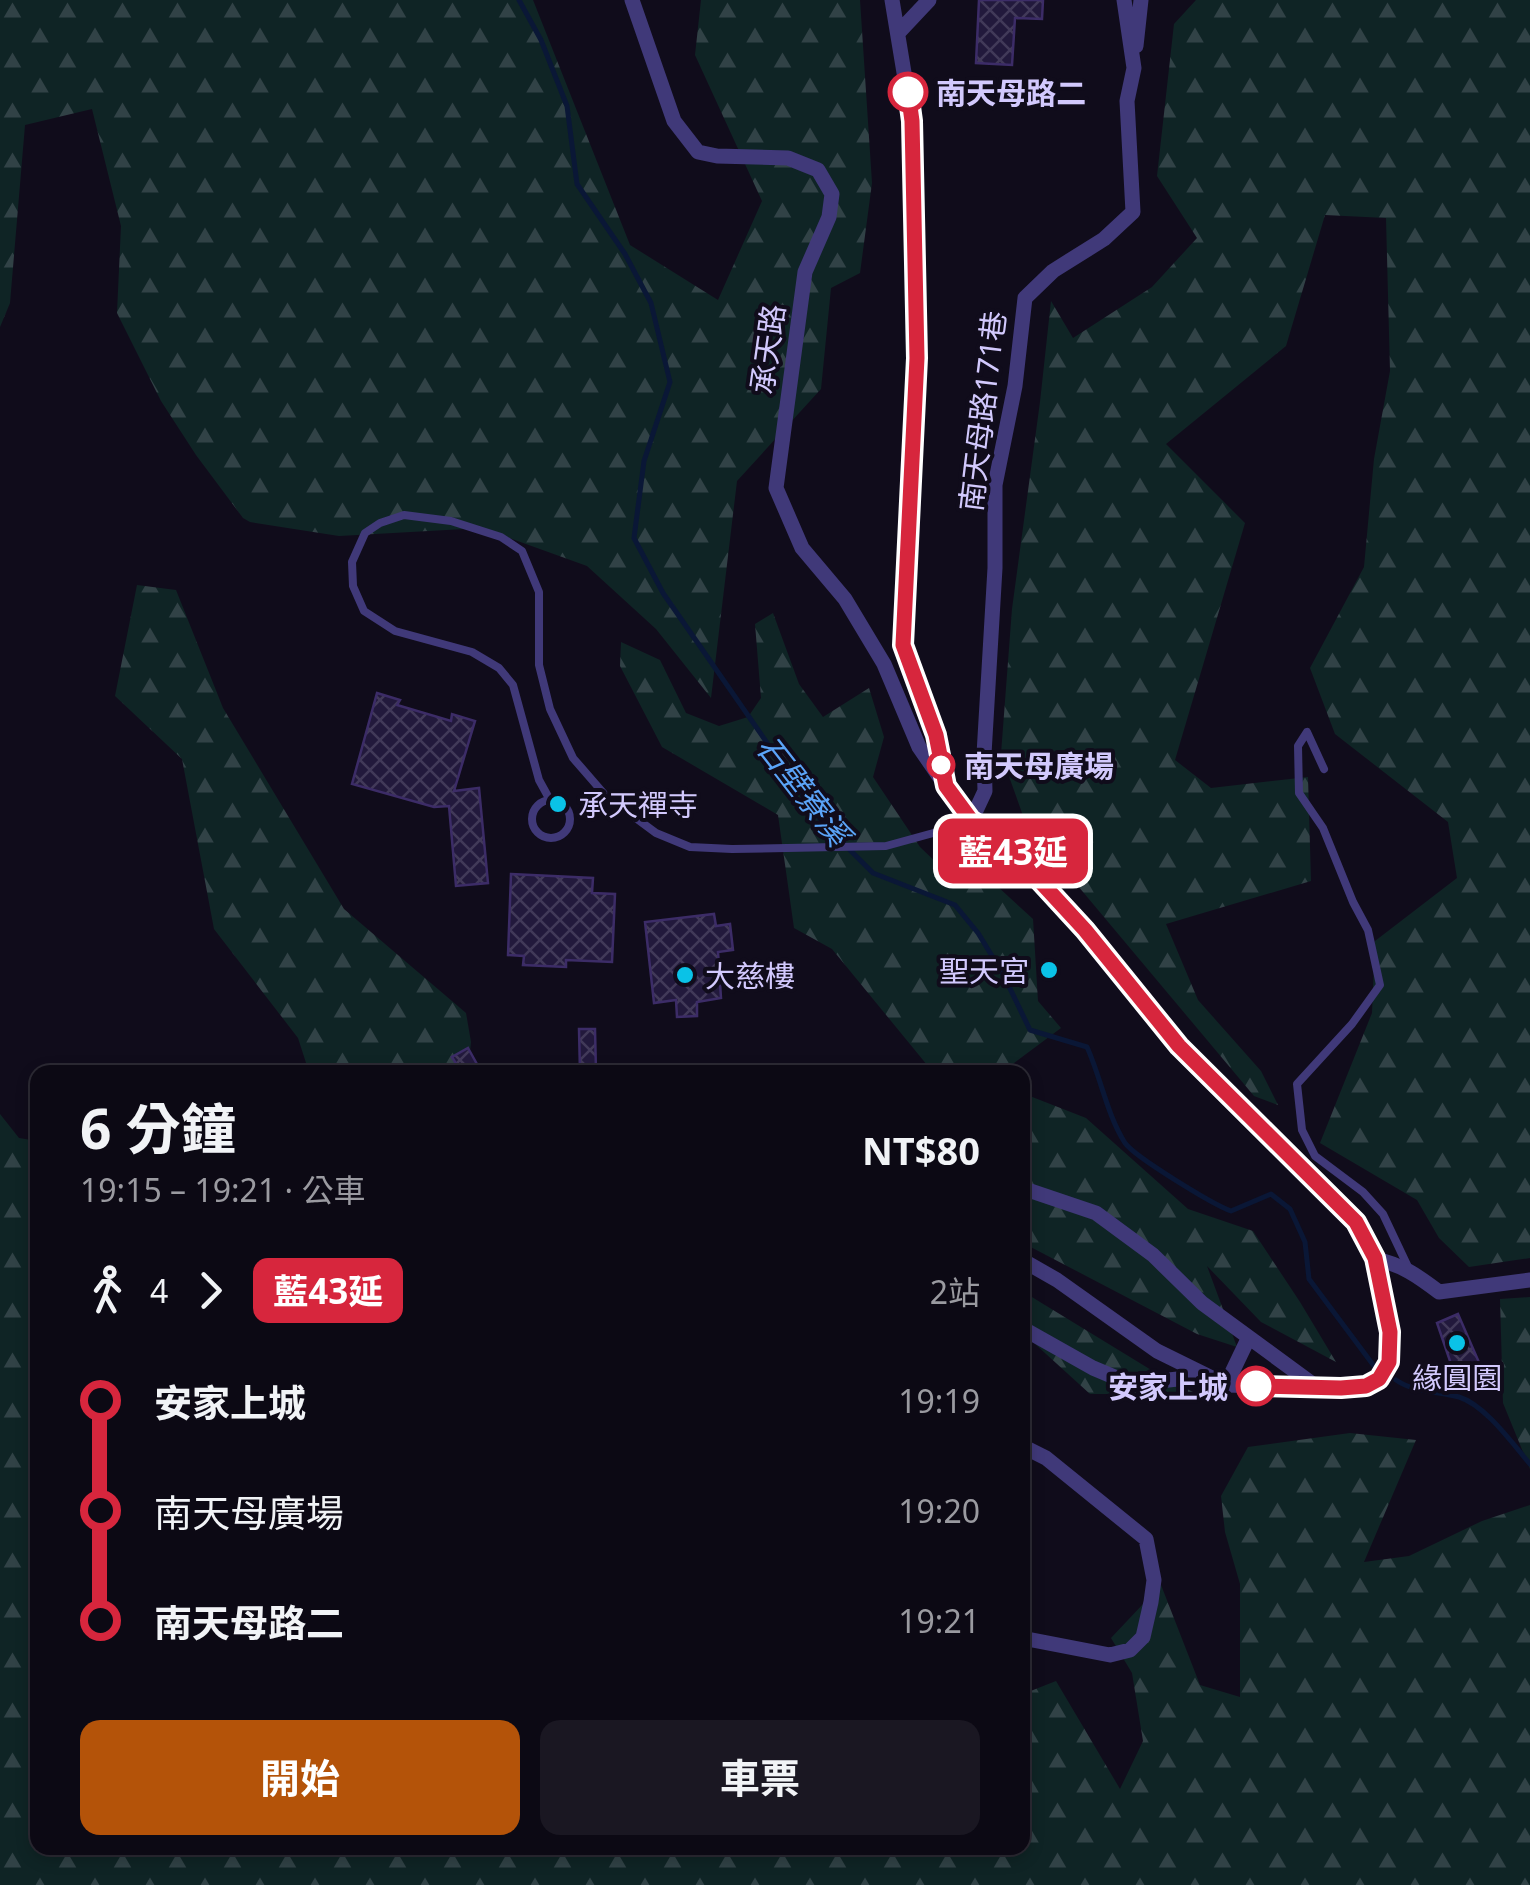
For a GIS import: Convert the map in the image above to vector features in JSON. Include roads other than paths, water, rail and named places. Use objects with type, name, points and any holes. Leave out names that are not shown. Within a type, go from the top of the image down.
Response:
[{"type":"street","name":"承天路","points":[[632,0],[674,121],[698,152],[788,158],[818,170],[832,194],[829,216],[805,272],[776,488],[802,548],[845,599],[884,664],[920,748],[971,820]]},
{"type":"street","points":[[892,0],[912,121],[917,358],[903,645],[936,735],[946,786]]},
{"type":"street","points":[[898,33],[930,0]]},
{"type":"street","name":"南天母路171巷","points":[[971,820],[985,792],[995,485],[1015,386],[1024,298],[1053,271],[1104,239],[1133,212],[1127,101],[1134,68],[1124,0]]},
{"type":"street","points":[[1134,68],[1141,0]]},
{"type":"street","points":[[971,820],[1003,841],[1085,930],[1179,1046],[1356,1222],[1375,1258],[1390,1332],[1389,1362],[1379,1379],[1366,1386],[1226,1385],[1156,1351],[1030,1265]]},
{"type":"street","points":[[1030,1191],[1096,1214],[1153,1255],[1202,1303],[1318,1388]]},
{"type":"street","points":[[1375,1258],[1395,1263],[1439,1292],[1530,1280]]},
{"type":"street","points":[[1030,1333],[1093,1368],[1131,1384],[1206,1376]]},
{"type":"street","points":[[1226,1385],[1248,1338]]},
{"type":"street","points":[[1030,1450],[1046,1458],[1146,1539],[1154,1580],[1143,1637],[1130,1650],[1110,1655],[1030,1640]]},
{"type":"lane","points":[[550,800],[539,804],[532,820],[538,832],[555,838],[566,831],[570,820],[566,808],[550,800],[538,780],[512,686],[499,668],[472,652],[394,630],[364,611],[353,586],[352,562],[365,532],[404,515],[451,522],[501,537],[522,551],[539,592],[539,664],[550,709],[573,758],[606,796],[656,833],[690,847],[886,846],[971,820]]},
{"type":"lane","points":[[1324,769],[1307,732],[1298,746],[1299,794],[1324,828],[1368,930],[1380,985],[1352,1024],[1298,1084],[1302,1130],[1315,1156],[1363,1192],[1383,1214],[1410,1271]]},
{"type":"waterway","name":"石壁寮溪","points":[[519,0],[541,40],[567,106],[577,184],[625,254],[651,303],[670,382],[644,461],[634,538],[663,593],[822,822],[873,873],[955,905],[1003,974],[1030,1030],[1087,1047],[1113,1121],[1132,1150],[1231,1211],[1271,1194],[1290,1209],[1305,1242],[1309,1279],[1374,1366]]},
{"type":"waterway","name":"石壁寮溪","points":[[1396,1380],[1469,1401],[1498,1426],[1530,1464]]},
{"type":"place","name":"南天母路二","points":[[908,92]]},
{"type":"place","name":"南天母廣場","points":[[941,765]]},
{"type":"place","name":"承天禪寺","points":[[558,804]]},
{"type":"place","name":"聖天宮","points":[[1049,970]]},
{"type":"place","name":"大慈樓","points":[[685,975]]},
{"type":"place","name":"緣圓園","points":[[1457,1343]]},
{"type":"place","name":"安家上城","points":[[1256,1386]]}]
